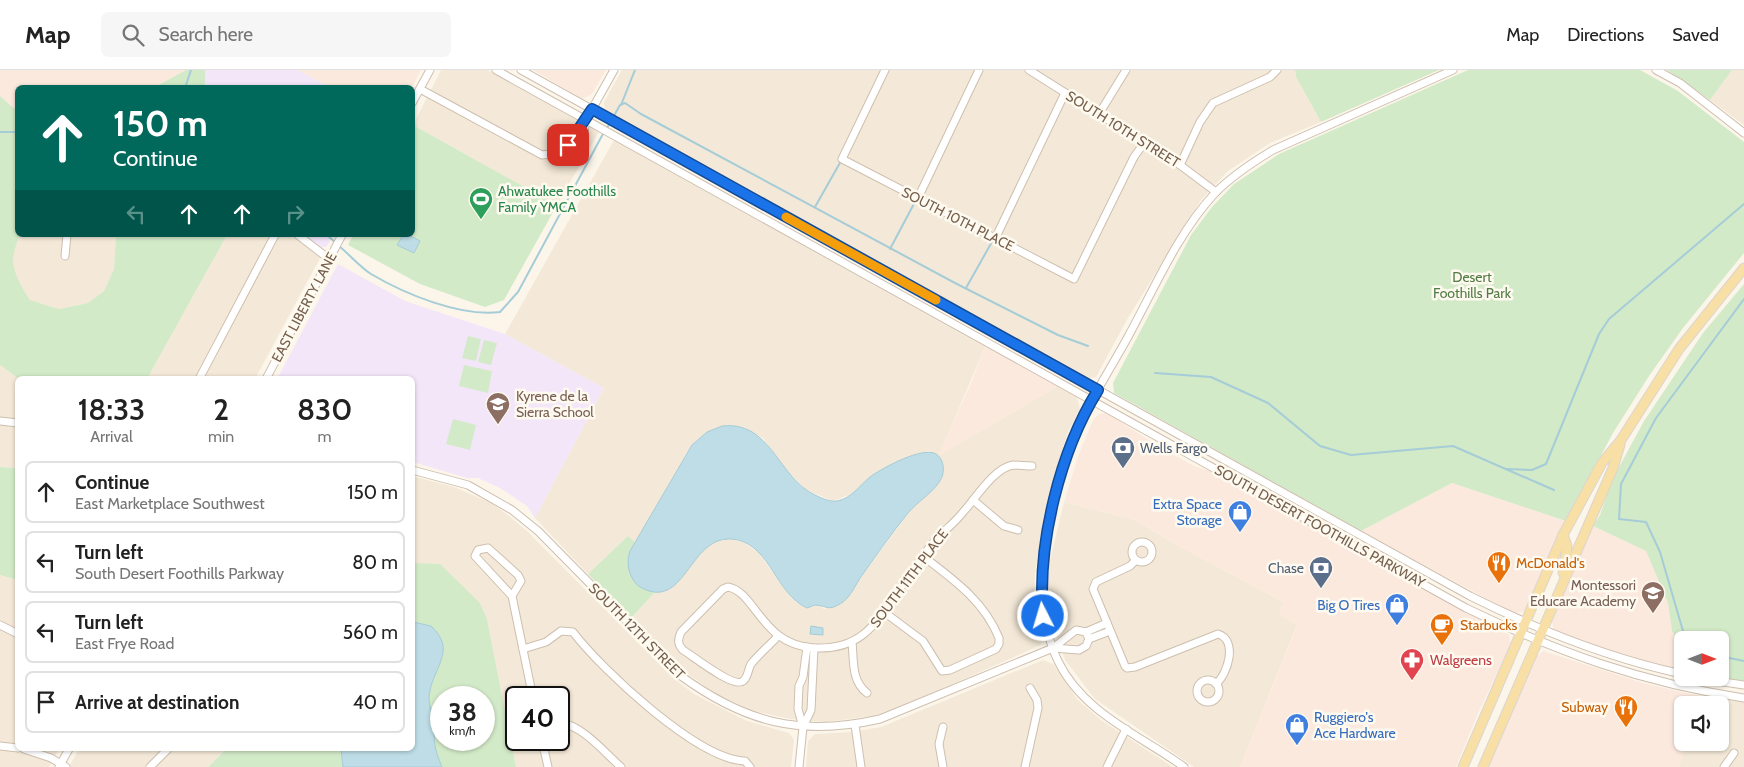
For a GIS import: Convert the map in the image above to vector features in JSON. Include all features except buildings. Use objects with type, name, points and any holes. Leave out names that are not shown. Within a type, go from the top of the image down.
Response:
[{"type":"main road","points":[[1463,767],[1563,535],[1602,463],[1621,440],[1679,349],[1744,268]]},
{"type":"main road","points":[[1483,767],[1612,468],[1621,440]]},
{"type":"main road","points":[[1562,581],[1568,546],[1563,535]]},
{"type":"street","points":[[415,98],[430,70]]},
{"type":"street","name":"SOUTH DESERT FOOTHILLS PARKWAY","points":[[496,70],[1464,607],[1537,642],[1629,674],[1698,691],[1744,698]]},
{"type":"street","name":"SOUTH DESERT FOOTHILLS PARKWAY","points":[[521,70],[1406,561],[1542,630],[1598,652],[1674,672]]},
{"type":"street","points":[[420,89],[537,154],[561,152],[574,143],[579,126],[586,120],[614,70]]},
{"type":"street","name":"SOUTH 10TH PLACE","points":[[885,70],[842,159],[1074,278],[1134,157],[1144,143]]},
{"type":"street","points":[[918,198],[979,70]]},
{"type":"street","name":"SOUTH 10TH STREET","points":[[1029,70],[1180,165],[1216,192]]},
{"type":"street","points":[[1099,114],[1126,70]]},
{"type":"street","points":[[1184,767],[1097,709],[1066,676],[1053,648],[1043,616],[1041,575],[1050,521],[1064,468],[1092,400],[1182,239],[1216,192],[1246,167],[1272,150],[1453,70]]},
{"type":"street","points":[[1656,70],[1680,83],[1744,134]]},
{"type":"street","points":[[1180,165],[1200,122],[1213,103],[1277,71]]},
{"type":"street","points":[[995,239],[1065,93]]},
{"type":"street","points":[[765,219],[770,208]]},
{"type":"street","points":[[65,256],[67,237]]},
{"type":"street","points":[[201,376],[274,237]]},
{"type":"street","points":[[301,237],[331,257]]},
{"type":"street","name":"EAST LIBERTY LANE","points":[[268,376],[341,237]]},
{"type":"street","points":[[0,421],[15,423]]},
{"type":"street","name":"SOUTH 11TH PLACE","points":[[778,636],[750,665],[745,680],[734,683],[683,650],[679,646],[678,639],[682,632],[723,589],[728,587],[737,591],[768,628],[778,636],[810,647],[832,647],[852,642],[877,623],[931,545],[986,482],[1011,465],[1032,466]]},
{"type":"street","name":"SOUTH 12TH STREET","points":[[415,471],[468,485],[501,502],[538,531],[681,676],[706,694],[744,714],[776,723],[802,727],[855,725],[903,712],[1053,648],[1072,632],[1079,630],[1086,632],[1107,623]]},
{"type":"street","points":[[972,500],[1004,526],[1018,530]]},
{"type":"street","points":[[512,596],[521,582],[518,575],[488,548],[478,550],[475,556],[479,563],[512,596],[531,686]]},
{"type":"street","points":[[884,612],[923,641],[942,671],[950,670],[996,649],[999,644],[996,630],[977,601],[963,587],[924,557]]},
{"type":"street","points":[[1136,560],[1130,566],[1100,579],[1094,585],[1095,593],[1110,631],[1127,668],[1135,667],[1215,634],[1222,635],[1229,650],[1229,657],[1222,680],[1216,684]]},
{"type":"street","points":[[0,626],[15,633]]},
{"type":"street","points":[[523,649],[546,642],[561,631],[573,632],[658,716],[704,746],[750,766]]},
{"type":"street","name":"SOUTH 12TH STREET","points":[[1053,648],[1079,650],[1086,646],[1089,639],[1110,631]]},
{"type":"street","points":[[1086,632],[1089,639]]},
{"type":"street","points":[[852,642],[855,675],[859,687],[867,693]]},
{"type":"street","points":[[802,727],[809,718],[813,697],[814,687],[811,677],[810,647]]},
{"type":"street","points":[[798,767],[802,727],[799,718],[798,696],[810,647]]},
{"type":"street","points":[[1729,683],[1744,685]]},
{"type":"street","points":[[1025,767],[1038,708],[1037,700],[1030,688]]},
{"type":"street","points":[[798,696],[813,697]]},
{"type":"street","points":[[570,725],[581,731],[621,767]]},
{"type":"street","points":[[855,725],[861,767]]},
{"type":"street","points":[[943,727],[939,744],[943,767]]},
{"type":"street","points":[[1107,767],[1126,729]]},
{"type":"street","points":[[0,746],[15,748]]},
{"type":"street","points":[[28,751],[62,766],[68,751]]},
{"type":"street","points":[[150,767],[166,751]]},
{"type":"street","points":[[544,751],[547,766]]},
{"type":"street","points":[[1724,767],[1734,753]]},
{"type":"shaded area","points":[[0,70],[186,70],[159,85],[15,85],[15,109],[0,96]]},
{"type":"shaded area","points":[[205,70],[298,70],[325,85],[205,85]]},
{"type":"shaded area","points":[[298,70],[421,70],[414,85],[325,85]]},
{"type":"shaded area","points":[[441,70],[488,70],[599,132],[557,205],[415,126],[415,121]]},
{"type":"shaded area","points":[[533,70],[606,70],[592,94],[582,99]]},
{"type":"shaded area","points":[[622,70],[1295,70],[1296,77],[1321,122],[1270,143],[1228,171],[1201,200],[1128,318],[1096,377],[1085,379],[610,115],[605,110],[604,102]]},
{"type":"shaded area","points":[[1732,70],[1744,70],[1744,125],[1710,100]]},
{"type":"shaded area","points":[[614,140],[985,347],[939,455],[1058,386],[1077,397],[1080,409],[1068,432],[1056,469],[1045,510],[1035,573],[1034,600],[1042,639],[1041,645],[901,707],[874,716],[824,722],[790,719],[754,711],[718,695],[689,675],[631,618],[655,592],[673,586],[679,581],[706,546],[728,539],[743,542],[758,552],[797,603],[807,608],[818,605],[824,609],[839,604],[849,596],[913,507],[941,479],[943,475],[938,456],[930,451],[911,456],[879,472],[854,493],[833,501],[806,490],[786,469],[763,438],[744,427],[730,425],[715,429],[698,439],[687,452],[669,487],[635,542],[628,536],[588,574],[535,518],[604,388],[505,334]]},
{"type":"shaded area","points":[[19,237],[116,237],[114,269],[104,291],[88,303],[59,309],[30,300],[14,275],[14,248]]},
{"type":"shaded area","points":[[226,237],[294,237],[320,258],[257,376],[149,376]]},
{"type":"shaded area","points":[[307,237],[332,237],[327,246],[321,248]]},
{"type":"shaded area","name":"Kyrene de la Sierra School","points":[[338,264],[405,301],[505,334],[604,388],[535,518],[527,506],[500,488],[478,478],[467,478],[415,463],[415,376],[279,376]]},
{"type":"shaded area","points":[[985,347],[1058,386],[938,456],[971,383]]},
{"type":"shaded area","points":[[0,365],[15,376],[15,468],[0,467]]},
{"type":"shaded area","points":[[1107,413],[1161,448],[1194,466],[1210,471],[1509,635],[1511,645],[1479,711],[1456,767],[1240,767],[1297,626],[1279,614],[1283,602],[1168,540],[1136,520],[1064,502],[1078,456],[1093,420],[1099,414]]},
{"type":"shaded area","points":[[415,477],[454,487],[491,503],[508,515],[527,531],[672,677],[694,694],[747,721],[789,733],[794,740],[791,767],[516,767],[513,751],[570,751],[570,686],[505,686],[505,711],[487,619],[480,603],[415,564]]},
{"type":"shaded area","points":[[1452,483],[1566,521],[1526,609],[1522,612],[1513,613],[1361,531]]},
{"type":"shaded area","points":[[1064,502],[1136,520],[1168,540],[1283,602],[1297,625],[1240,767],[1194,767],[1095,699],[1065,660],[1051,621],[1047,586],[1050,560]]},
{"type":"shaded area","points":[[1593,526],[1646,551],[1668,603],[1674,635],[1674,670],[1600,649],[1554,630],[1552,622]]},
{"type":"shaded area","points":[[0,575],[15,579],[15,751],[58,751],[49,767],[0,767]]},
{"type":"shaded area","points":[[1543,651],[1643,683],[1695,695],[1674,696],[1674,751],[1683,751],[1679,767],[1489,767],[1535,658]]},
{"type":"shaded area","points":[[1043,660],[1053,664],[1078,700],[1101,720],[1173,767],[806,767],[808,741],[815,734],[852,732],[881,727]]},
{"type":"shaded area","points":[[1729,700],[1744,702],[1744,767],[1679,767],[1683,751],[1729,751]]},
{"type":"shaded area","points":[[78,751],[224,751],[208,767],[69,767]]},
{"type":"green space","points":[[186,70],[205,70],[205,85],[159,85]]},
{"type":"green space","points":[[1295,70],[1439,70],[1321,122],[1296,77]]},
{"type":"green space","name":"Desert Foothills Park","points":[[1468,70],[1640,70],[1678,91],[1744,142],[1744,253],[1683,328],[1649,376],[1613,433],[1566,521],[1452,483],[1361,531],[1114,393],[1113,383],[1191,235],[1212,207],[1234,184],[1279,154]]},
{"type":"green space","points":[[1667,70],[1732,70],[1710,100]]},
{"type":"green space","points":[[0,96],[15,109],[15,237],[19,237],[13,262],[20,284],[30,300],[59,309],[88,303],[104,291],[114,269],[116,237],[226,237],[149,376],[15,376],[0,365]]},
{"type":"green space","name":"Ahwatukee Foothills Family YMCA","points":[[415,126],[557,205],[504,300],[485,307],[420,284],[348,245],[352,237],[415,237]]},
{"type":"green space","points":[[1744,284],[1744,681],[1729,679],[1729,631],[1674,631],[1674,635],[1668,603],[1646,551],[1593,526],[1600,515],[1612,480],[1644,421],[1703,333]]},
{"type":"green space","points":[[468,336],[481,339],[476,361],[462,358]]},
{"type":"green space","points":[[484,340],[497,343],[491,365],[478,362]]},
{"type":"green space","points":[[464,365],[492,371],[488,393],[459,386]]},
{"type":"green space","points":[[453,419],[476,425],[470,450],[446,444]]},
{"type":"green space","points":[[0,467],[15,468],[15,579],[0,575]]},
{"type":"green space","points":[[628,536],[635,542],[629,559],[631,573],[640,584],[655,592],[631,618],[588,574]]},
{"type":"green space","points":[[415,563],[440,564],[480,603],[487,619],[505,711],[505,751],[513,751],[516,767],[208,767],[224,751],[415,751]]},
{"type":"water","points":[[402,237],[413,237],[420,241],[414,253],[397,245]]},
{"type":"water","points":[[722,426],[739,427],[752,432],[773,452],[802,487],[815,495],[829,500],[837,501],[847,497],[870,477],[884,468],[913,455],[930,452],[936,454],[943,464],[943,474],[936,487],[912,509],[885,543],[849,596],[834,607],[828,608],[815,605],[807,608],[796,601],[758,552],[738,540],[723,540],[710,545],[700,554],[673,587],[662,592],[649,591],[638,586],[629,569],[628,558],[630,551],[692,445],[707,432]]},
{"type":"water","points":[[415,622],[431,626],[439,635],[443,644],[441,661],[430,686],[429,698],[430,751],[437,751],[442,767],[343,767],[341,751],[415,751]]},
{"type":"water","points":[[811,626],[823,628],[823,635],[810,634]]},
{"type":"waterway","points":[[186,85],[191,70]]},
{"type":"waterway","points":[[621,105],[635,70]]},
{"type":"waterway","points":[[607,128],[620,105],[625,103],[641,114],[955,283],[1058,335],[1088,346]]},
{"type":"waterway","points":[[0,132],[15,132]]},
{"type":"waterway","points":[[339,246],[371,274],[416,296],[468,311],[500,312],[518,292],[604,132]]},
{"type":"waterway","points":[[815,207],[841,161]]},
{"type":"waterway","points":[[890,249],[916,200]]},
{"type":"waterway","points":[[1506,469],[1532,470],[1546,464],[1599,334],[1609,319],[1744,204]]},
{"type":"waterway","points":[[329,237],[336,243]]},
{"type":"waterway","points":[[966,288],[993,240]]},
{"type":"waterway","points":[[1683,631],[1660,552],[1646,522],[1619,519],[1621,484],[1656,418],[1744,299]]},
{"type":"waterway","points":[[1155,373],[1211,377],[1268,403],[1320,446],[1351,455],[1453,446],[1554,490]]},
{"type":"waterway","points":[[1729,658],[1744,661]]},
{"type":"slow traffic","points":[[786,217],[936,300]]},
{"type":"place","name":"Ahwatukee Foothills Family YMCA","points":[[481,220]]},
{"type":"place","name":"Kyrene de la Sierra School","points":[[498,425]]},
{"type":"place","name":"Wells Fargo","points":[[1123,469]]},
{"type":"place","name":"Extra Space Storage","points":[[1240,533]]},
{"type":"place","name":"McDonald's","points":[[1499,584]]},
{"type":"place","name":"Chase","points":[[1321,589]]},
{"type":"place","name":"Montessori Educare Academy","points":[[1653,614]]},
{"type":"place","name":"Big O Tires","points":[[1397,626]]},
{"type":"place","name":"Starbucks","points":[[1442,646]]},
{"type":"place","name":"Walgreens","points":[[1412,681]]},
{"type":"place","name":"Subway","points":[[1626,728]]},
{"type":"place","name":"Ruggiero's Ace Hardware","points":[[1297,746]]},
{"type":"route","points":[[568,145],[592,109],[1098,390],[1068,454],[1050,521],[1041,575],[1043,616]]}]
